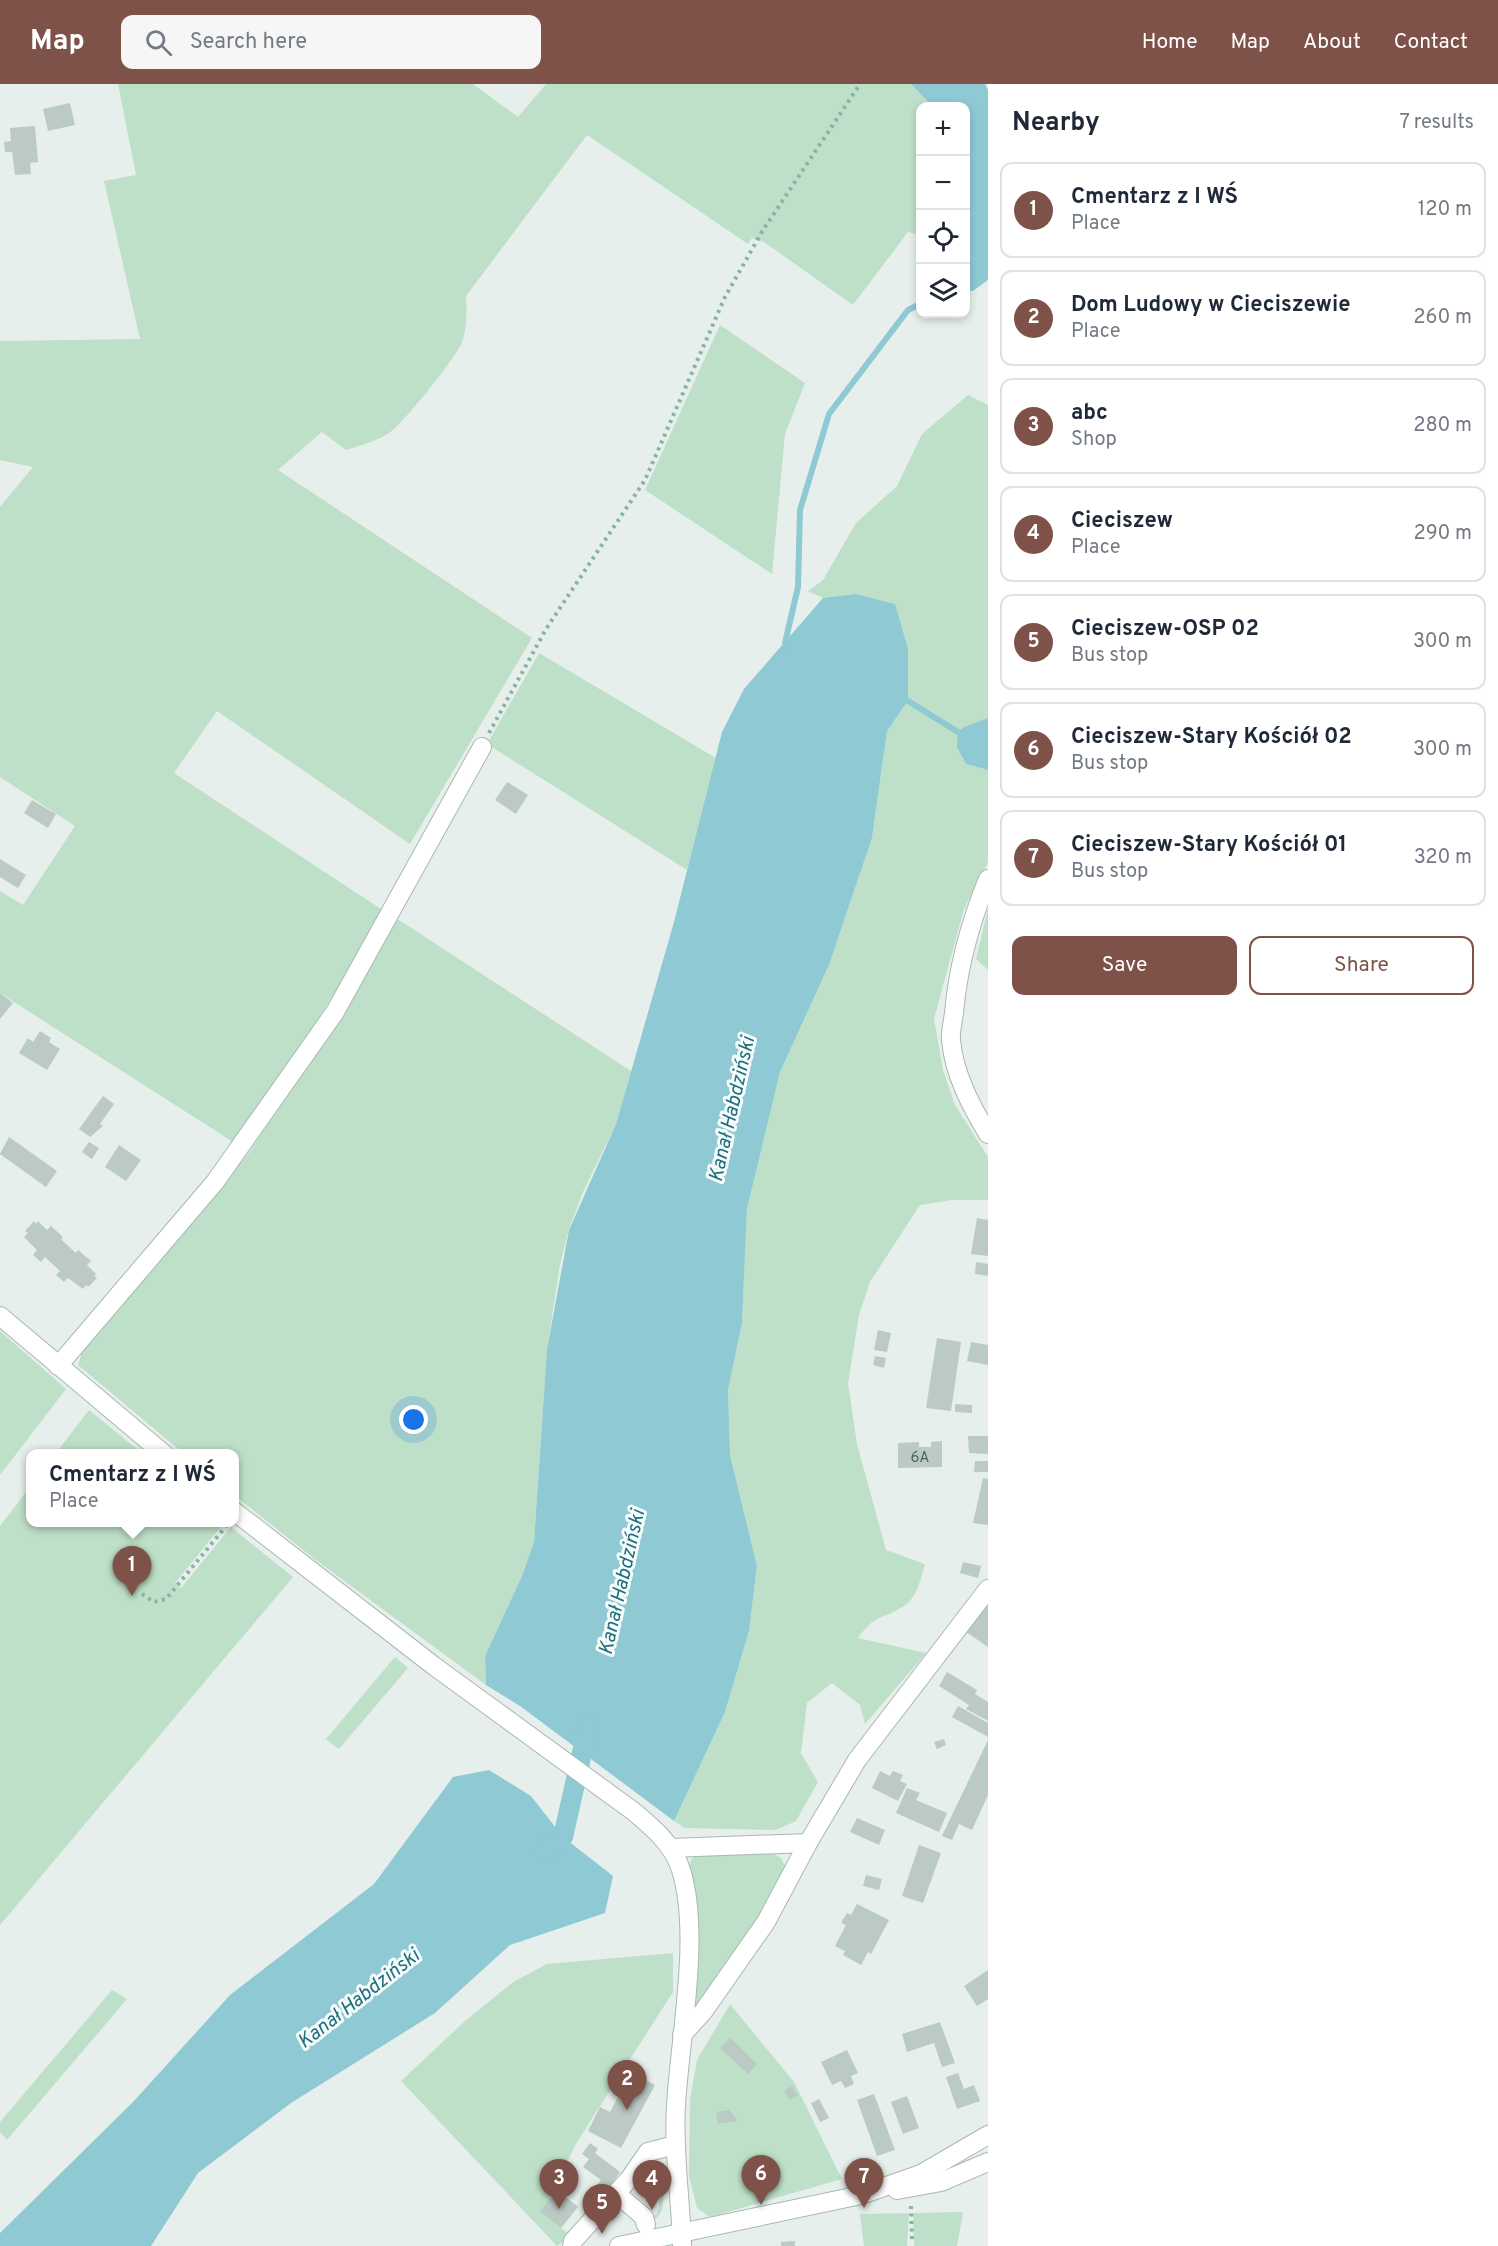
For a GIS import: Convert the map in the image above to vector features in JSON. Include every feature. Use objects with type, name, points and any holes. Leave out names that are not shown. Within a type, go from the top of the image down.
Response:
[{"type":"street","points":[[58,1366],[215,1182],[335,1012],[482,747]]},
{"type":"street","points":[[988,879],[975,911],[962,958],[951,1040],[970,1105],[988,1134]]},
{"type":"street","points":[[0,1316],[158,1449]]},
{"type":"street","points":[[239,1515],[498,1713],[633,1811],[659,1834],[670,1848],[680,1868],[688,1910],[689,1932],[675,2145],[682,2239]]},
{"type":"street","points":[[681,2035],[703,2012],[766,1922],[808,1842],[857,1760],[988,1589]]},
{"type":"street","points":[[670,1848],[808,1842]]},
{"type":"street","points":[[619,2246],[682,2239],[861,2195],[921,2174],[988,2135]]},
{"type":"street","points":[[572,2246],[573,2241],[617,2194],[648,2152],[675,2145]]},
{"type":"street","points":[[883,2188],[900,2191],[925,2187],[988,2162]]},
{"type":"street","points":[[617,2194],[644,2217],[646,2225]]},
{"type":"path","points":[[482,747],[546,629],[645,480],[725,297],[764,230],[860,84]]},
{"type":"path","points":[[142,1594],[154,1602],[166,1599],[225,1527]]},
{"type":"path","points":[[911,2213],[912,2241]]},
{"type":"green space","points":[[118,84],[473,84],[518,117],[546,84],[911,84],[928,102],[916,102],[916,234],[908,232],[853,305],[764,242],[752,238],[748,244],[587,135],[466,296],[465,331],[458,350],[400,423],[382,437],[346,450],[322,432],[278,470],[532,638],[410,844],[217,711],[174,773],[384,911],[312,1028],[233,1142],[0,993],[0,891],[23,905],[75,826],[0,777],[0,507],[33,467],[0,460],[0,341],[140,339],[104,181],[136,175]]},
{"type":"green space","points":[[720,325],[805,383],[785,434],[772,574],[645,490]]},
{"type":"green space","points":[[968,395],[988,405],[988,718],[964,727],[966,764],[988,770],[988,863],[964,909],[934,1019],[943,1070],[955,1105],[988,1157],[988,1200],[952,1200],[920,1205],[870,1282],[859,1315],[848,1383],[857,1444],[886,1550],[925,1564],[912,1598],[896,1611],[875,1620],[858,1638],[926,1653],[865,1724],[860,1705],[832,1683],[807,1703],[801,1753],[818,1782],[796,1821],[776,1830],[685,1828],[674,1821],[725,1712],[749,1631],[757,1566],[730,1455],[728,1390],[742,1323],[747,1209],[780,1072],[829,965],[872,838],[887,731],[908,701],[855,594],[823,598],[808,591],[823,580],[856,523],[897,486],[922,434]]},
{"type":"green space","points":[[539,653],[716,758],[687,870],[487,744]]},
{"type":"green space","points":[[988,909],[988,970],[976,959]]},
{"type":"green space","points":[[396,918],[631,1071],[616,1124],[583,1192],[569,1229],[560,1265],[547,1349],[534,1542],[522,1576],[485,1656],[486,1685],[317,1561],[239,1499],[239,1449],[178,1449],[78,1365],[84,1345],[248,1154],[292,1088]]},
{"type":"green space","points":[[0,1331],[66,1389],[0,1475]]},
{"type":"green space","points":[[89,1410],[137,1449],[59,1449]]},
{"type":"green space","points":[[26,1492],[26,1527],[221,1527],[175,1583],[181,1588],[231,1527],[293,1577],[0,1925],[0,1526]]},
{"type":"green space","points":[[395,1657],[408,1668],[339,1749],[326,1739]]},
{"type":"green space","points":[[772,1853],[781,1858],[786,1868],[777,1890],[697,2007],[694,2006],[699,1938],[698,1911],[689,1869],[692,1859],[696,1855]]},
{"type":"green space","points":[[673,1953],[673,1992],[577,2142],[566,2164],[575,2172],[541,2211],[571,2236],[557,2246],[401,2081],[464,2022],[513,1982],[547,1964]]},
{"type":"green space","points":[[112,1990],[127,1999],[7,2140],[0,2132],[0,2122]]},
{"type":"green space","points":[[730,2004],[794,2082],[842,2179],[710,2217],[697,2208],[689,2176],[690,2100],[697,2060]]},
{"type":"green space","points":[[653,2166],[660,2171],[663,2206],[657,2217],[651,2221],[650,2217],[657,2214],[659,2206],[657,2179],[651,2179],[647,2174]]},
{"type":"green space","points":[[963,2212],[957,2246],[914,2246],[913,2213]]},
{"type":"green space","points":[[909,2213],[907,2246],[864,2246],[860,2214]]},
{"type":"water","points":[[911,84],[985,84],[988,90],[988,280],[973,291],[970,291],[970,102],[928,102]]},
{"type":"water","points":[[855,594],[895,604],[908,649],[908,701],[887,731],[872,838],[829,965],[780,1072],[747,1209],[742,1323],[728,1390],[730,1455],[757,1566],[749,1631],[725,1712],[674,1821],[520,1706],[486,1685],[485,1656],[522,1576],[534,1542],[547,1349],[569,1230],[616,1124],[674,922],[722,732],[744,689],[823,598]]},
{"type":"water","points":[[988,718],[988,770],[966,764],[957,747],[958,732],[964,727]]},
{"type":"water","points":[[489,1770],[531,1796],[563,1837],[613,1876],[605,1913],[510,1945],[435,2013],[291,2103],[198,2173],[151,2246],[0,2246],[0,2233],[134,2101],[230,1995],[374,1884],[453,1777]]},
{"type":"building","points":[[70,103],[75,125],[48,131],[43,109]]},
{"type":"building","points":[[35,126],[38,162],[30,163],[31,174],[15,175],[12,152],[5,152],[4,142],[11,141],[10,128]]},
{"type":"building","points":[[507,782],[528,795],[516,814],[495,800]]},
{"type":"building","points":[[32,800],[56,814],[48,828],[24,813]]},
{"type":"building","points":[[0,859],[26,875],[18,888],[0,877]]},
{"type":"building","points":[[0,993],[13,1003],[0,1019]]},
{"type":"building","points":[[40,1031],[51,1038],[49,1042],[60,1049],[47,1070],[19,1053],[28,1038],[33,1042]]},
{"type":"building","points":[[103,1096],[114,1104],[100,1124],[103,1126],[90,1137],[79,1129]]},
{"type":"building","points":[[9,1137],[57,1171],[46,1187],[0,1154]]},
{"type":"building","points":[[89,1142],[99,1148],[92,1159],[82,1152]]},
{"type":"building","points":[[119,1145],[141,1160],[126,1181],[105,1167]]},
{"type":"building","points":[[977,1218],[988,1220],[988,1256],[971,1254]]},
{"type":"building","points":[[34,1221],[36,1224],[38,1221],[47,1230],[51,1226],[76,1253],[78,1250],[91,1261],[87,1265],[97,1278],[88,1287],[86,1285],[83,1289],[68,1278],[64,1282],[56,1275],[60,1271],[45,1257],[41,1262],[33,1255],[37,1250],[24,1237],[28,1233],[25,1231]]},
{"type":"building","points":[[976,1262],[988,1264],[988,1276],[975,1274]]},
{"type":"building","points":[[878,1330],[891,1333],[887,1352],[874,1350]]},
{"type":"building","points":[[937,1338],[961,1342],[951,1411],[926,1408]]},
{"type":"building","points":[[971,1342],[988,1345],[988,1365],[967,1361]]},
{"type":"building","points":[[875,1356],[886,1358],[884,1368],[873,1365]]},
{"type":"building","points":[[955,1404],[972,1405],[972,1413],[955,1412]]},
{"type":"building","points":[[968,1436],[988,1436],[988,1454],[969,1453]]},
{"type":"building","points":[[942,1441],[942,1467],[898,1468],[898,1443],[919,1442],[919,1447],[931,1447],[931,1442]]},
{"type":"building","points":[[975,1461],[988,1461],[988,1472],[974,1472]]},
{"type":"building","points":[[983,1478],[988,1479],[988,1525],[973,1523]]},
{"type":"building","points":[[963,1562],[981,1566],[978,1578],[960,1573]]},
{"type":"building","points":[[988,1601],[988,1647],[966,1632]]},
{"type":"building","points":[[947,1672],[977,1690],[975,1694],[988,1702],[988,1721],[966,1709],[969,1705],[939,1686]]},
{"type":"building","points":[[958,1706],[988,1723],[988,1737],[952,1717]]},
{"type":"building","points":[[944,1739],[946,1745],[937,1749],[934,1742]]},
{"type":"building","points":[[988,1740],[988,1795],[972,1830],[959,1824],[952,1840],[942,1836]]},
{"type":"building","points":[[880,1771],[890,1776],[893,1771],[903,1775],[900,1781],[907,1784],[898,1801],[872,1788]]},
{"type":"building","points":[[907,1788],[920,1793],[916,1800],[947,1813],[939,1832],[896,1813]]},
{"type":"building","points":[[857,1818],[885,1830],[879,1845],[850,1832]]},
{"type":"building","points":[[919,1845],[941,1853],[923,1903],[902,1896]]},
{"type":"building","points":[[866,1875],[882,1879],[879,1890],[863,1886]]},
{"type":"building","points":[[857,1904],[889,1920],[871,1954],[868,1952],[861,1965],[843,1955],[845,1951],[835,1946],[846,1925],[841,1923],[847,1913],[851,1915]]},
{"type":"building","points":[[988,1970],[988,1999],[977,2006],[964,1986]]},
{"type":"building","points":[[940,2022],[955,2063],[942,2067],[934,2043],[907,2052],[902,2034]]},
{"type":"building","points":[[730,2038],[757,2064],[748,2074],[720,2048]]},
{"type":"building","points":[[847,2050],[858,2073],[851,2076],[854,2084],[845,2088],[841,2081],[832,2085],[821,2062]]},
{"type":"building","points":[[631,2072],[655,2085],[621,2148],[588,2131],[600,2107],[610,2112]]},
{"type":"building","points":[[958,2073],[964,2089],[974,2085],[980,2101],[957,2109],[946,2077]]},
{"type":"building","points":[[792,2086],[798,2095],[789,2100],[784,2091]]},
{"type":"building","points":[[874,2094],[895,2150],[877,2156],[857,2100]]},
{"type":"building","points":[[907,2096],[919,2128],[903,2134],[891,2102]]},
{"type":"building","points":[[819,2099],[829,2118],[820,2122],[811,2103]]},
{"type":"building","points":[[729,2110],[738,2121],[718,2124],[716,2112]]},
{"type":"building","points":[[590,2143],[598,2149],[595,2153],[620,2172],[605,2193],[596,2186],[601,2180],[583,2167],[589,2159],[582,2154]]},
{"type":"building","points":[[557,2190],[578,2207],[561,2228],[540,2211]]},
{"type":"building","points":[[795,2241],[795,2246],[781,2246],[781,2242]]},
{"type":"waterway","points":[[788,649],[785,643],[798,587],[800,510],[829,414],[908,310],[916,306]]},
{"type":"waterway","points":[[908,701],[958,732]]},
{"type":"waterway","name":"Kanał Habdziński","points":[[543,1852],[563,1837],[588,1726]]},
{"type":"place","name":"Cmentarz z I WŚ","points":[[132,1596]]},
{"type":"place","name":"Dom Ludowy w Cieciszewie","points":[[627,2110]]},
{"type":"place","name":"Cieciszew-Stary Kościół 02","points":[[761,2205]]},
{"type":"place","name":"Cieciszew-Stary Kościół 01","points":[[864,2208]]},
{"type":"place","name":"abc","points":[[559,2209]]},
{"type":"place","name":"Cieciszew","points":[[652,2210]]},
{"type":"place","name":"Cieciszew-OSP 02","points":[[602,2234]]}]
